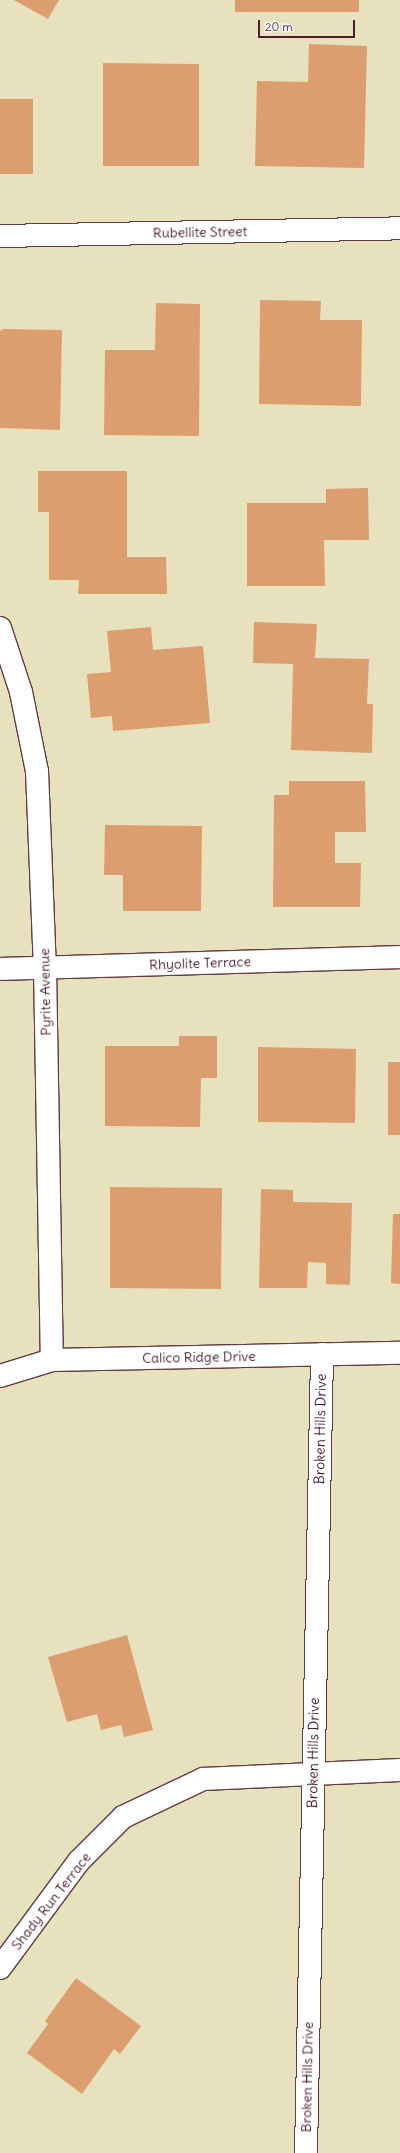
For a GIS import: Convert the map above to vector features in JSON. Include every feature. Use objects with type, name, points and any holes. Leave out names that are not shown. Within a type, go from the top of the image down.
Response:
[{"type":"street","name":"Rubellite Street","points":[[0,236],[400,228]]},
{"type":"street","name":"Pyrite Avenue","points":[[0,628],[21,692],[37,771],[45,967],[52,1360]]},
{"type":"street","name":"Rhyolite Terrace","points":[[0,969],[400,957]]},
{"type":"street","name":"Calico Ridge Drive","points":[[0,1376],[52,1360],[400,1352]]},
{"type":"street","name":"Broken Hills Drive","points":[[306,2153],[322,1354]]},
{"type":"street","name":"Shady Run Terrace","points":[[0,1968],[79,1861],[123,1817],[203,1779],[313,1772],[400,1770]]},
{"type":"building","points":[[14,0],[59,0],[48,19]]},
{"type":"building","points":[[235,0],[359,0],[359,12],[235,12]]},
{"type":"building","points":[[309,44],[367,46],[364,168],[255,166],[257,81],[308,82]]},
{"type":"building","points":[[103,63],[199,64],[199,166],[103,166]]},
{"type":"building","points":[[0,99],[33,99],[33,174],[0,174]]},
{"type":"building","points":[[260,300],[321,301],[320,320],[362,320],[361,406],[259,404]]},
{"type":"building","points":[[156,303],[200,304],[199,436],[104,435],[105,350],[155,350]]},
{"type":"building","points":[[3,329],[62,330],[60,430],[0,428],[0,331]]},
{"type":"building","points":[[38,471],[127,471],[127,557],[166,557],[167,594],[78,594],[79,580],[49,580],[49,512],[38,512]]},
{"type":"building","points":[[368,488],[369,540],[324,540],[325,586],[247,586],[247,503],[326,503],[326,489]]},
{"type":"building","points":[[254,622],[317,624],[315,658],[369,659],[367,704],[373,704],[372,753],[291,750],[293,664],[253,663]]},
{"type":"building","points":[[151,627],[153,650],[203,646],[210,723],[113,731],[112,716],[91,718],[87,674],[111,672],[107,631]]},
{"type":"building","points":[[289,781],[365,781],[366,832],[335,832],[335,863],[361,863],[360,907],[273,907],[274,795],[289,795]]},
{"type":"building","points":[[105,825],[202,826],[201,911],[123,911],[123,875],[104,875]]},
{"type":"building","points":[[179,1036],[217,1036],[217,1078],[201,1078],[200,1127],[105,1126],[105,1046],[179,1046]]},
{"type":"building","points":[[258,1047],[356,1049],[355,1123],[258,1122]]},
{"type":"building","points":[[388,1062],[400,1062],[400,1135],[388,1135]]},
{"type":"building","points":[[110,1187],[222,1188],[221,1289],[110,1288]]},
{"type":"building","points":[[261,1189],[293,1190],[293,1202],[352,1203],[350,1285],[326,1284],[326,1263],[308,1262],[307,1288],[259,1288]]},
{"type":"building","points":[[393,1214],[400,1214],[400,1284],[391,1283]]},
{"type":"building","points":[[127,1635],[153,1730],[124,1737],[121,1725],[101,1730],[97,1714],[67,1722],[48,1657]]},
{"type":"building","points":[[76,1978],[141,2026],[120,2054],[114,2049],[82,2094],[27,2053],[48,2024],[45,2021]]}]
